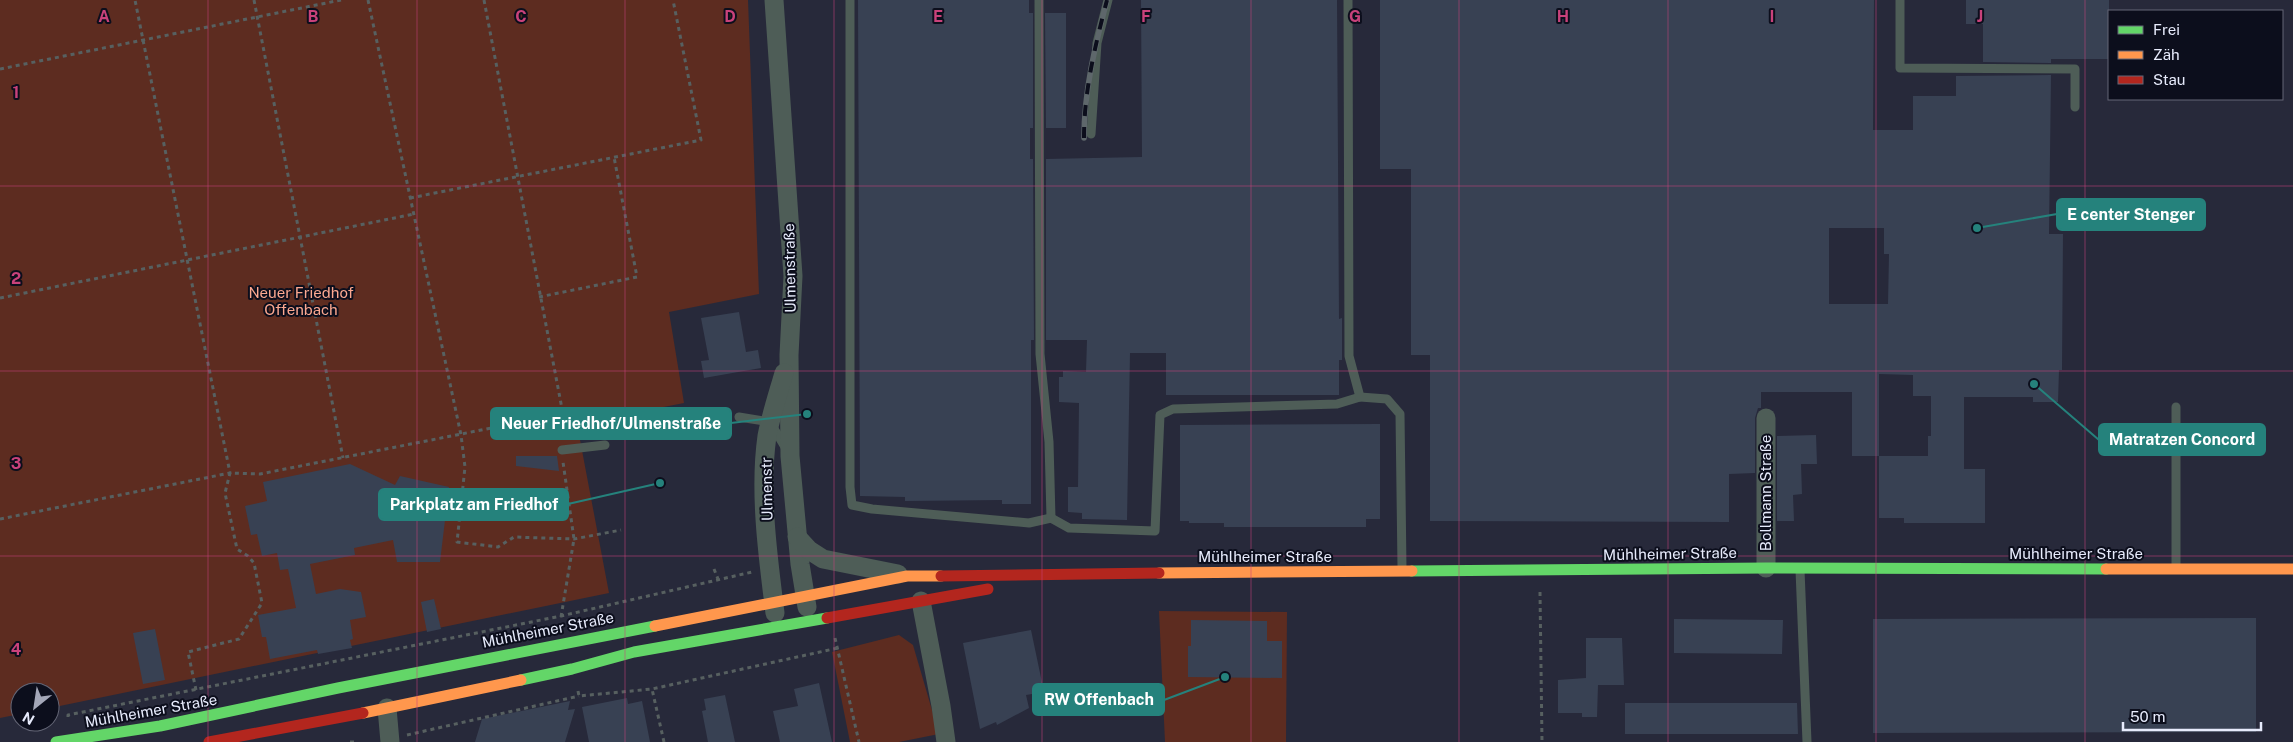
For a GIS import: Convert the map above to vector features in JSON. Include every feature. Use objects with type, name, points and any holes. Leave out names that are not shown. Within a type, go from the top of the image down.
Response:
[{"type":"main road","name":"Mühlheimer Straße","points":[[56,742],[160,726],[338,688],[805,594],[907,576],[1048,576],[1242,571],[1402,572],[1766,568],[2293,569]]},
{"type":"main road","name":"Mühlheimer Straße","points":[[209,742],[572,670],[634,652],[776,626],[809,622],[1048,576]]},
{"type":"street","name":"Ulmenstraße","points":[[774,0],[792,276],[789,355],[790,456],[797,537],[809,622]]},
{"type":"street","name":"Ulmenstr","points":[[776,626],[765,502],[765,457],[770,422],[789,355]]},
{"type":"street","name":"Bollmann Straße","points":[[1766,418],[1766,568]]},
{"type":"street","points":[[797,537],[809,550],[823,559],[907,576]]},
{"type":"street","points":[[921,601],[946,742]]},
{"type":"street","points":[[387,708],[390,741]]},
{"type":"lane","points":[[850,0],[850,487],[852,505],[872,509],[1029,523],[1051,518],[1069,528],[1155,531],[1160,415],[1173,410],[1337,404],[1360,397],[1387,399],[1400,414],[1402,572]]},
{"type":"lane","points":[[1039,0],[1040,354],[1049,442],[1051,518]]},
{"type":"lane","points":[[1091,134],[1097,43],[1108,0]]},
{"type":"lane","points":[[1348,0],[1350,356],[1360,397]]},
{"type":"lane","points":[[1900,0],[1900,68],[2075,69],[2075,108]]},
{"type":"lane","points":[[2176,407],[2176,569]]},
{"type":"lane","points":[[739,417],[770,422],[779,433],[790,456]]},
{"type":"lane","points":[[562,450],[605,445]]},
{"type":"lane","points":[[1800,568],[1807,742]]},
{"type":"path","points":[[135,0],[230,473],[225,493],[237,549],[248,556],[254,563],[262,603],[239,639],[188,652],[196,690]]},
{"type":"path","points":[[254,0],[343,458]]},
{"type":"path","points":[[0,69],[341,0]]},
{"type":"path","points":[[368,0],[461,435],[465,467],[457,542],[498,547],[514,537],[574,539],[621,530]]},
{"type":"path","points":[[484,0],[539,297],[563,414],[558,431],[574,539]]},
{"type":"path","points":[[410,198],[701,140],[673,0]]},
{"type":"path","points":[[539,297],[637,277],[614,157]]},
{"type":"path","points":[[0,298],[414,214]]},
{"type":"path","points":[[0,519],[230,473],[260,474],[582,410]]},
{"type":"path","points":[[714,569],[718,580]]},
{"type":"path","points":[[1540,571],[1542,742]]},
{"type":"path","points":[[664,742],[652,689],[838,648]]},
{"type":"path","points":[[390,741],[412,733],[579,696]]},
{"type":"path","points":[[350,742],[356,742]]},
{"type":"green space","name":"Neuer Friedhof Offenbach","points":[[0,0],[748,0],[759,294],[669,312],[684,403],[577,424],[609,593],[60,706],[60,682],[10,682],[10,716],[0,718]]},
{"type":"green space","points":[[1159,611],[1287,612],[1286,742],[1165,742]]},
{"type":"green space","points":[[899,635],[913,645],[939,734],[899,742],[850,742],[832,652]]},
{"type":"building","points":[[858,0],[1029,0],[1029,13],[1033,13],[1033,128],[1030,128],[1030,159],[1033,159],[1034,340],[1031,340],[1031,504],[1002,504],[1002,500],[905,501],[905,497],[860,496]]},
{"type":"building","points":[[1141,0],[1337,0],[1339,319],[1342,318],[1342,360],[1339,360],[1339,395],[1166,395],[1166,353],[1130,353],[1127,520],[1082,519],[1082,513],[1068,512],[1068,487],[1078,487],[1079,403],[1059,402],[1059,377],[1063,377],[1063,371],[1086,372],[1087,340],[1046,340],[1046,159],[1142,157]]},
{"type":"building","points":[[1380,0],[1874,0],[1873,130],[1913,130],[1913,96],[1956,96],[1956,76],[2051,75],[2049,234],[2063,234],[2062,370],[2059,370],[2058,402],[2033,402],[2033,397],[1964,397],[1964,469],[1985,469],[1985,523],[1904,523],[1904,518],[1879,518],[1879,456],[1852,456],[1852,392],[1761,392],[1761,408],[1758,408],[1755,418],[1755,473],[1729,474],[1729,522],[1430,521],[1430,355],[1411,355],[1411,169],[1380,169]],"holes":[[[1829,228],[1884,228],[1884,254],[1889,254],[1888,304],[1829,304]],[[1879,374],[1913,375],[1913,396],[1931,396],[1931,436],[1928,436],[1928,456],[1879,456]]]},
{"type":"building","points":[[1966,0],[2109,0],[2108,59],[2051,59],[2051,63],[1983,62],[1983,24],[1966,24]]},
{"type":"building","points":[[1045,13],[1066,13],[1066,128],[1046,128]]},
{"type":"building","points":[[739,312],[746,352],[758,350],[761,368],[704,378],[701,361],[709,360],[701,318]]},
{"type":"building","points":[[1380,424],[1380,519],[1366,519],[1366,527],[1224,527],[1224,523],[1189,523],[1189,521],[1180,521],[1180,425]]},
{"type":"building","points":[[1816,435],[1817,464],[1801,464],[1802,494],[1793,495],[1794,521],[1777,521],[1777,436]]},
{"type":"building","points":[[516,456],[557,456],[559,471],[516,466]]},
{"type":"building","points":[[350,464],[395,485],[400,476],[449,487],[440,562],[397,562],[393,540],[354,548],[355,555],[310,564],[316,594],[340,589],[361,592],[366,617],[350,620],[353,639],[350,640],[352,648],[318,654],[317,650],[270,659],[266,637],[262,637],[258,615],[296,608],[288,569],[280,570],[277,553],[262,556],[257,534],[251,535],[245,506],[267,501],[263,482]]},
{"type":"building","points":[[434,599],[441,629],[427,632],[421,602]]},
{"type":"building","points":[[2256,618],[2256,732],[1873,733],[1873,619]]},
{"type":"building","points":[[1674,619],[1783,620],[1782,654],[1674,653]]},
{"type":"building","points":[[1191,620],[1267,621],[1267,641],[1282,641],[1282,678],[1188,677],[1188,646],[1191,646]]},
{"type":"building","points":[[155,629],[165,680],[143,684],[133,633]]},
{"type":"building","points":[[1031,630],[1044,692],[1026,695],[1029,708],[997,725],[996,722],[980,729],[963,643]]},
{"type":"building","points":[[1586,638],[1622,638],[1624,685],[1598,685],[1597,717],[1582,717],[1582,713],[1558,713],[1558,680],[1586,678]]},
{"type":"building","points":[[819,683],[832,742],[780,742],[773,711],[798,706],[794,689]]},
{"type":"building","points":[[725,695],[735,742],[708,742],[702,711],[706,710],[704,699]]},
{"type":"building","points":[[627,698],[628,704],[642,701],[650,742],[589,742],[582,707]]},
{"type":"building","points":[[570,701],[568,710],[575,709],[565,742],[475,742],[482,719]]},
{"type":"building","points":[[1625,703],[1797,703],[1798,734],[1625,734]]},
{"type":"railway","points":[[1084,138],[1088,86],[1094,51],[1107,0]]},
{"type":"traffic: fast","points":[[1412,571],[1766,568],[2106,569]]},
{"type":"traffic: fast","points":[[521,680],[572,669],[634,652],[827,618]]},
{"type":"traffic: fast","points":[[56,742],[160,726],[338,688],[655,626]]},
{"type":"traffic: slow","points":[[2106,569],[2293,569]]},
{"type":"traffic: slow","points":[[1159,573],[1412,571]]},
{"type":"traffic: slow","points":[[655,626],[907,576],[941,576]]},
{"type":"traffic: slow","points":[[363,713],[521,680]]},
{"type":"traffic: jam","points":[[941,576],[1159,573]]},
{"type":"traffic: jam","points":[[827,618],[988,589]]},
{"type":"traffic: jam","points":[[209,742],[363,713]]},
{"type":"place","name":"E center Stenger","points":[[1977,228]]},
{"type":"place","name":"Matratzen Concord","points":[[2034,384]]},
{"type":"place","name":"Neuer Friedhof/Ulmenstraße","points":[[807,414]]},
{"type":"place","name":"Parkplatz am Friedhof","points":[[660,483]]},
{"type":"place","name":"RW Offenbach","points":[[1225,677]]}]
